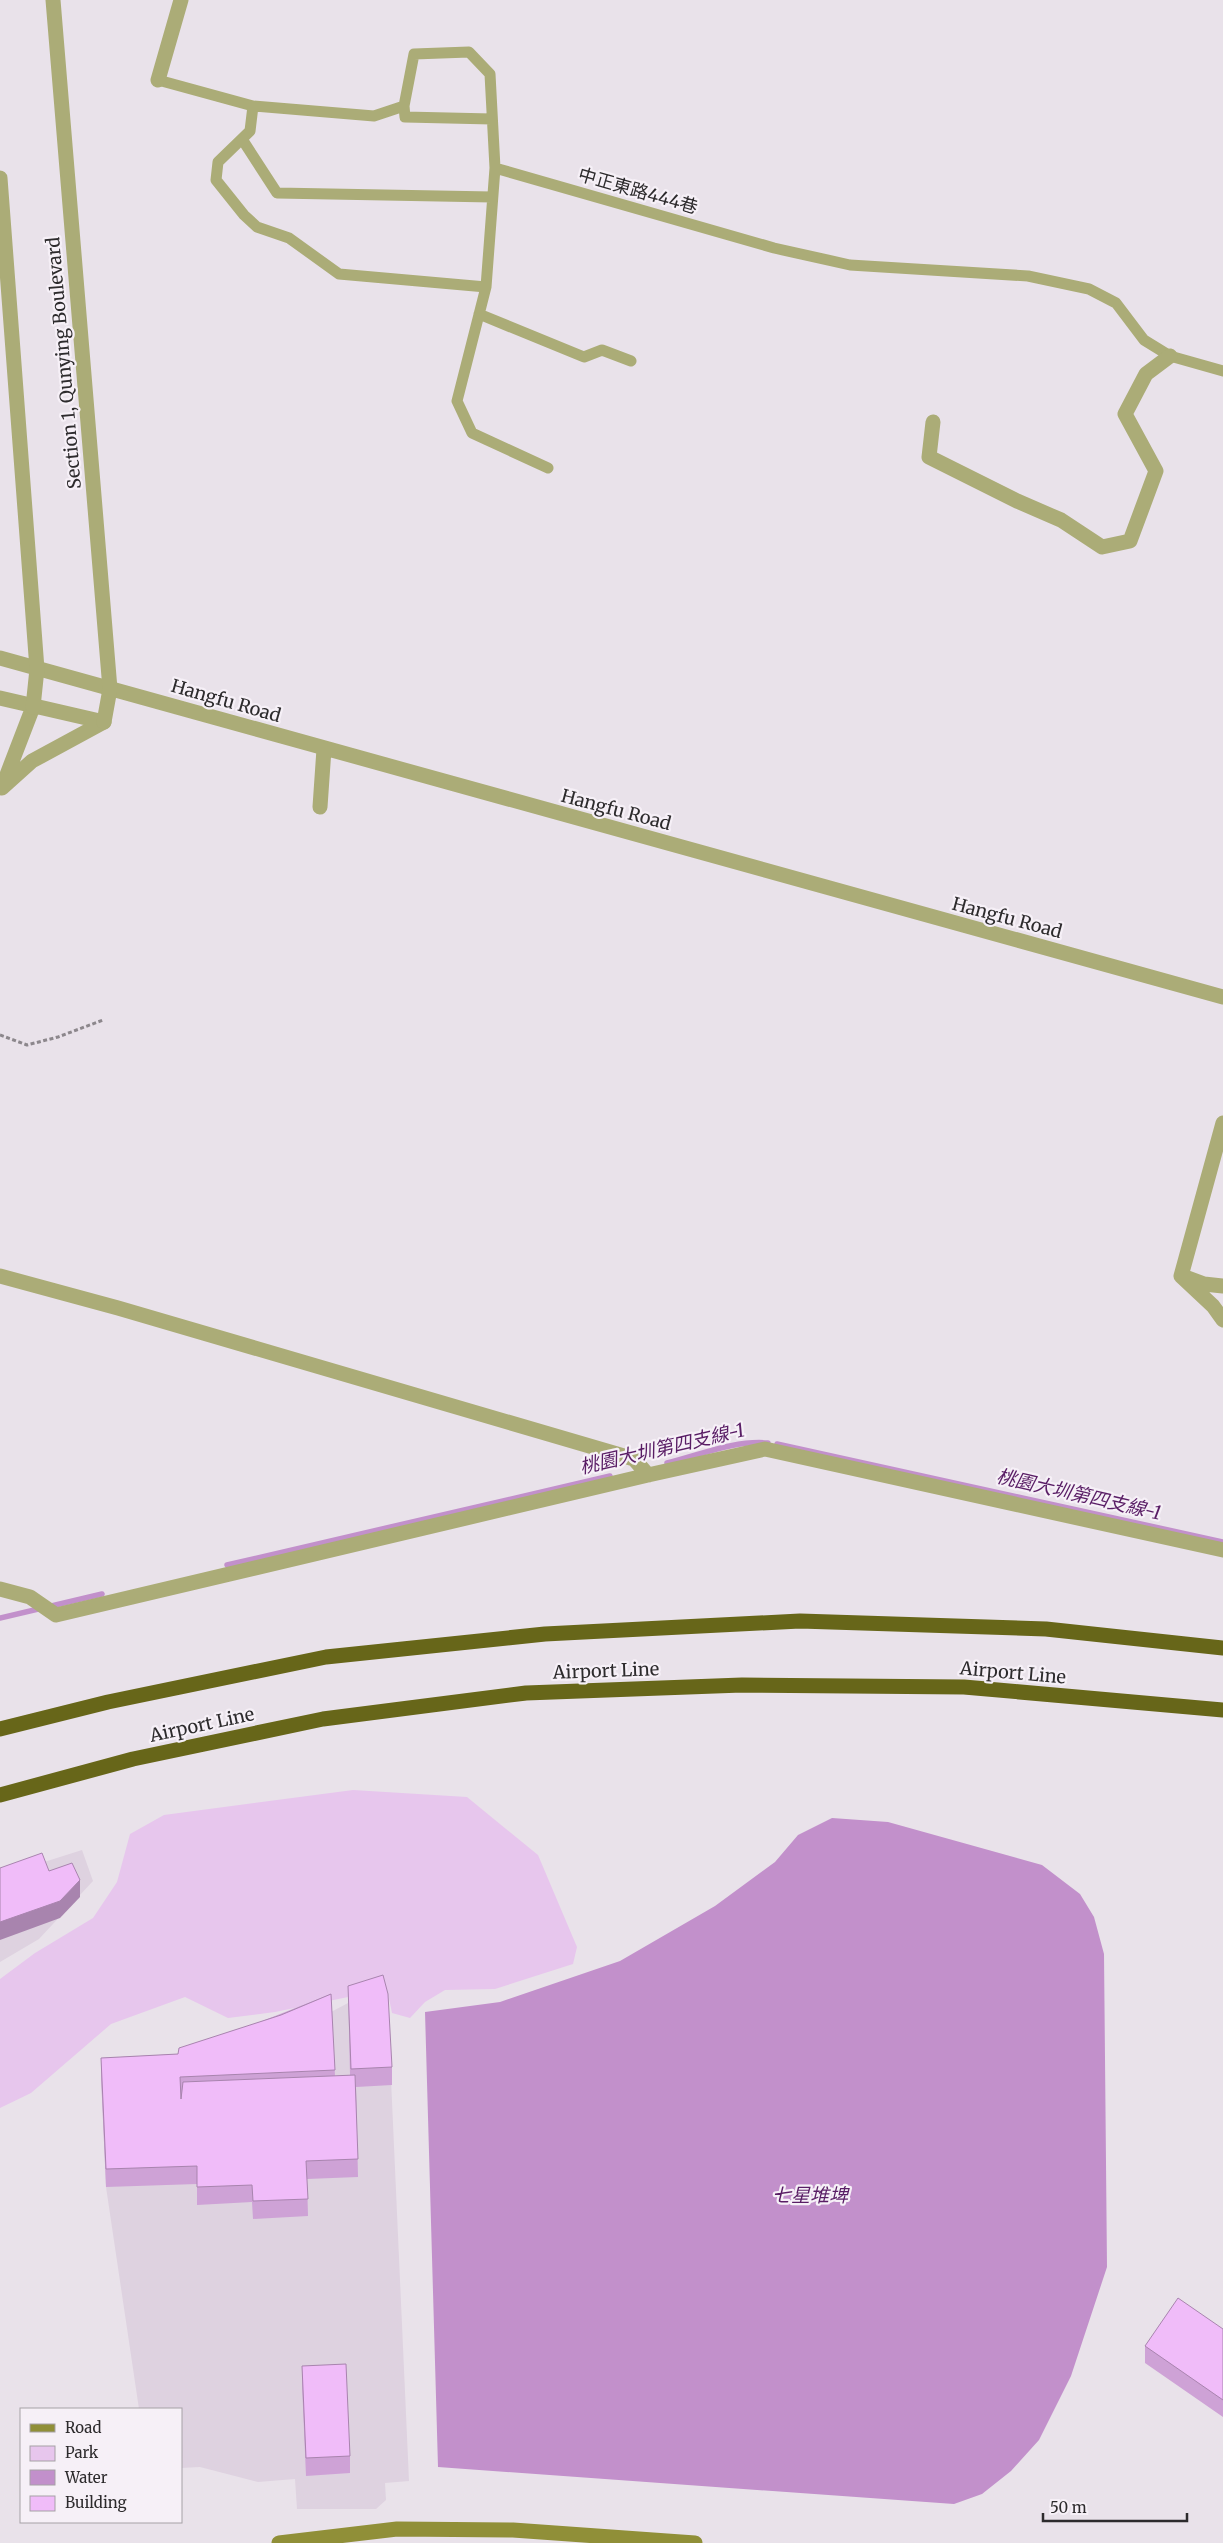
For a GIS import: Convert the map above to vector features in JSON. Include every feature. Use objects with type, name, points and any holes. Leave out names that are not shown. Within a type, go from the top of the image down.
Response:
[{"type":"highway","points":[[0,1729],[108,1702],[326,1657],[545,1634],[800,1621],[1046,1628],[1223,1648]]},
{"type":"highway","name":"Airport Line","points":[[0,1795],[132,1759],[323,1719],[526,1693],[742,1685],[964,1687],[1223,1710]]},
{"type":"main road","points":[[279,2543],[397,2529],[513,2530],[695,2543]]},
{"type":"street","name":"Section 1, Qunying Boulevard","points":[[53,0],[110,689],[104,722]]},
{"type":"street","points":[[158,80],[181,0]]},
{"type":"street","points":[[0,178],[37,669],[34,707],[1,790]]},
{"type":"street","points":[[933,422],[930,457],[1017,501],[1061,520],[1102,547],[1130,541],[1156,472],[1125,414],[1146,374],[1170,356]]},
{"type":"street","name":"Hangfu Road","points":[[0,658],[1223,997]]},
{"type":"street","points":[[0,698],[104,722]]},
{"type":"street","points":[[1,790],[32,761],[104,722]]},
{"type":"street","points":[[320,808],[324,749]]},
{"type":"street","points":[[1181,1276],[1223,1123]]},
{"type":"street","points":[[0,1276],[118,1308],[634,1459],[648,1475]]},
{"type":"street","points":[[1181,1276],[1204,1284],[1223,1286]]},
{"type":"street","points":[[1181,1276],[1213,1306],[1223,1320]]},
{"type":"street","points":[[0,1589],[30,1597],[56,1615],[765,1449],[1223,1550]]},
{"type":"lane","points":[[492,120],[405,117],[404,106],[414,54],[468,52],[490,74],[495,168],[486,287],[457,401],[472,433],[548,468]]},
{"type":"lane","points":[[158,80],[253,106],[374,116],[404,106]]},
{"type":"lane","points":[[253,106],[250,132],[218,162],[216,180],[244,216],[257,227],[289,238],[339,274],[486,287]]},
{"type":"lane","points":[[242,139],[277,193],[492,197]]},
{"type":"lane","name":"中正東路444巷","points":[[495,168],[774,248],[850,265],[1028,276],[1089,289],[1116,303],[1144,340],[1170,356],[1223,371]]},
{"type":"lane","points":[[479,314],[584,357],[602,350],[631,361]]},
{"type":"path","points":[[0,1034],[27,1045],[58,1037],[103,1020]]},
{"type":"shaded area","points":[[82,1850],[93,1881],[39,1939],[0,1962],[0,1876]]},
{"type":"shaded area","points":[[383,1993],[388,2012],[409,2481],[385,2483],[386,2500],[376,2509],[297,2509],[295,2479],[258,2482],[200,2467],[182,2468],[182,2408],[139,2408],[106,2187],[101,2076],[178,2072],[331,2012],[348,2003]]},
{"type":"green space","points":[[353,1790],[467,1797],[538,1855],[577,1947],[573,1964],[495,1989],[445,1990],[425,2002],[410,2018],[392,2013],[387,1989],[275,2012],[228,2018],[185,1997],[111,2024],[31,2093],[0,2108],[0,1979],[35,1953],[93,1918],[117,1882],[130,1834],[164,1815]]},
{"type":"water","name":"七星堆埤","points":[[832,1818],[888,1822],[1042,1865],[1080,1894],[1094,1917],[1104,1954],[1107,2267],[1071,2376],[1039,2440],[1011,2471],[982,2494],[954,2504],[438,2467],[425,2012],[500,2002],[620,1961],[715,1906],[775,1862],[798,1835]]},
{"type":"building","points":[[42,1853],[49,1871],[72,1863],[80,1880],[60,1901],[0,1922],[0,1868]]},
{"type":"building","points":[[383,1975],[388,1994],[392,2067],[351,2069],[348,1986]]},
{"type":"building","points":[[331,1994],[335,2070],[180,2077],[181,2099],[183,2082],[355,2075],[358,2159],[306,2161],[308,2199],[253,2201],[252,2185],[197,2187],[197,2166],[106,2169],[101,2058],[178,2054],[179,2048],[281,2015]]},
{"type":"building","points":[[1178,2298],[1223,2329],[1223,2400],[1145,2346]]},
{"type":"building","points":[[346,2364],[350,2456],[306,2458],[302,2366]]},
{"type":"waterway","name":"桃園大圳第四支線-1","points":[[667,1463],[730,1446],[768,1443]]},
{"type":"waterway","name":"桃園大圳第四支線-1","points":[[777,1444],[1223,1542]]},
{"type":"waterway","name":"桃園大圳第四支線-1","points":[[227,1565],[610,1476]]},
{"type":"waterway","name":"桃園大圳第四支線-1","points":[[0,1618],[102,1594]]}]
